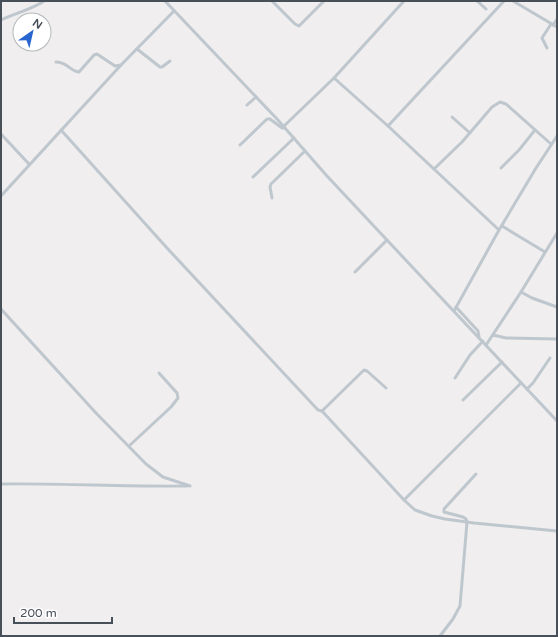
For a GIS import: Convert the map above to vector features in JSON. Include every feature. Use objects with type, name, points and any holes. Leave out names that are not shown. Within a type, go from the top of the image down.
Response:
[{"type":"street","points":[[1,20],[10,15],[35,7],[44,1]]},
{"type":"street","points":[[165,1],[557,421]]},
{"type":"street","points":[[272,1],[295,24],[299,26],[324,1]]},
{"type":"street","points":[[284,127],[334,78],[404,1]]},
{"type":"street","points":[[477,1],[486,9]]},
{"type":"street","points":[[388,126],[504,1]]},
{"type":"street","points":[[513,1],[557,27]]},
{"type":"street","points":[[1,196],[121,65],[174,11]]},
{"type":"street","points":[[547,48],[542,38],[557,19]]},
{"type":"street","points":[[137,50],[161,68],[170,61]]},
{"type":"street","points":[[56,62],[65,63],[72,70],[79,72],[94,55],[97,54],[115,66],[121,65]]},
{"type":"street","points":[[334,78],[388,126],[499,230]]},
{"type":"street","points":[[246,106],[256,97]]},
{"type":"street","points":[[434,169],[470,133],[492,107],[500,102],[506,104],[551,144]]},
{"type":"street","points":[[452,118],[470,133]]},
{"type":"street","points":[[240,145],[267,119],[270,119],[282,128],[284,127]]},
{"type":"street","points":[[61,130],[167,248],[308,400],[318,410],[322,411],[415,510],[432,516],[467,522],[557,531]]},
{"type":"street","points":[[501,168],[519,150],[535,130]]},
{"type":"street","points":[[1,134],[29,164]]},
{"type":"street","points":[[454,311],[499,230],[557,136]]},
{"type":"street","points":[[253,177],[294,138]]},
{"type":"street","points":[[272,198],[270,185],[305,151]]},
{"type":"street","points":[[502,226],[545,252]]},
{"type":"street","points":[[486,345],[557,233]]},
{"type":"street","points":[[355,272],[387,240]]},
{"type":"street","points":[[521,292],[532,298],[557,307]]},
{"type":"street","points":[[456,307],[478,331],[479,337]]},
{"type":"street","points":[[1,309],[100,417],[146,464],[163,477],[190,486],[139,487],[43,483],[1,484]]},
{"type":"street","points":[[492,336],[506,338],[557,339]]},
{"type":"street","points":[[454,378],[483,341]]},
{"type":"street","points":[[527,389],[533,383],[550,358]]},
{"type":"street","points":[[463,400],[502,362]]},
{"type":"street","points":[[322,411],[364,370],[386,388]]},
{"type":"street","points":[[129,446],[171,407],[178,398],[177,393],[159,373]]},
{"type":"street","points":[[404,500],[521,383]]},
{"type":"street","points":[[440,636],[453,619],[460,606],[467,522],[463,517],[444,512],[444,509],[476,474]]}]
